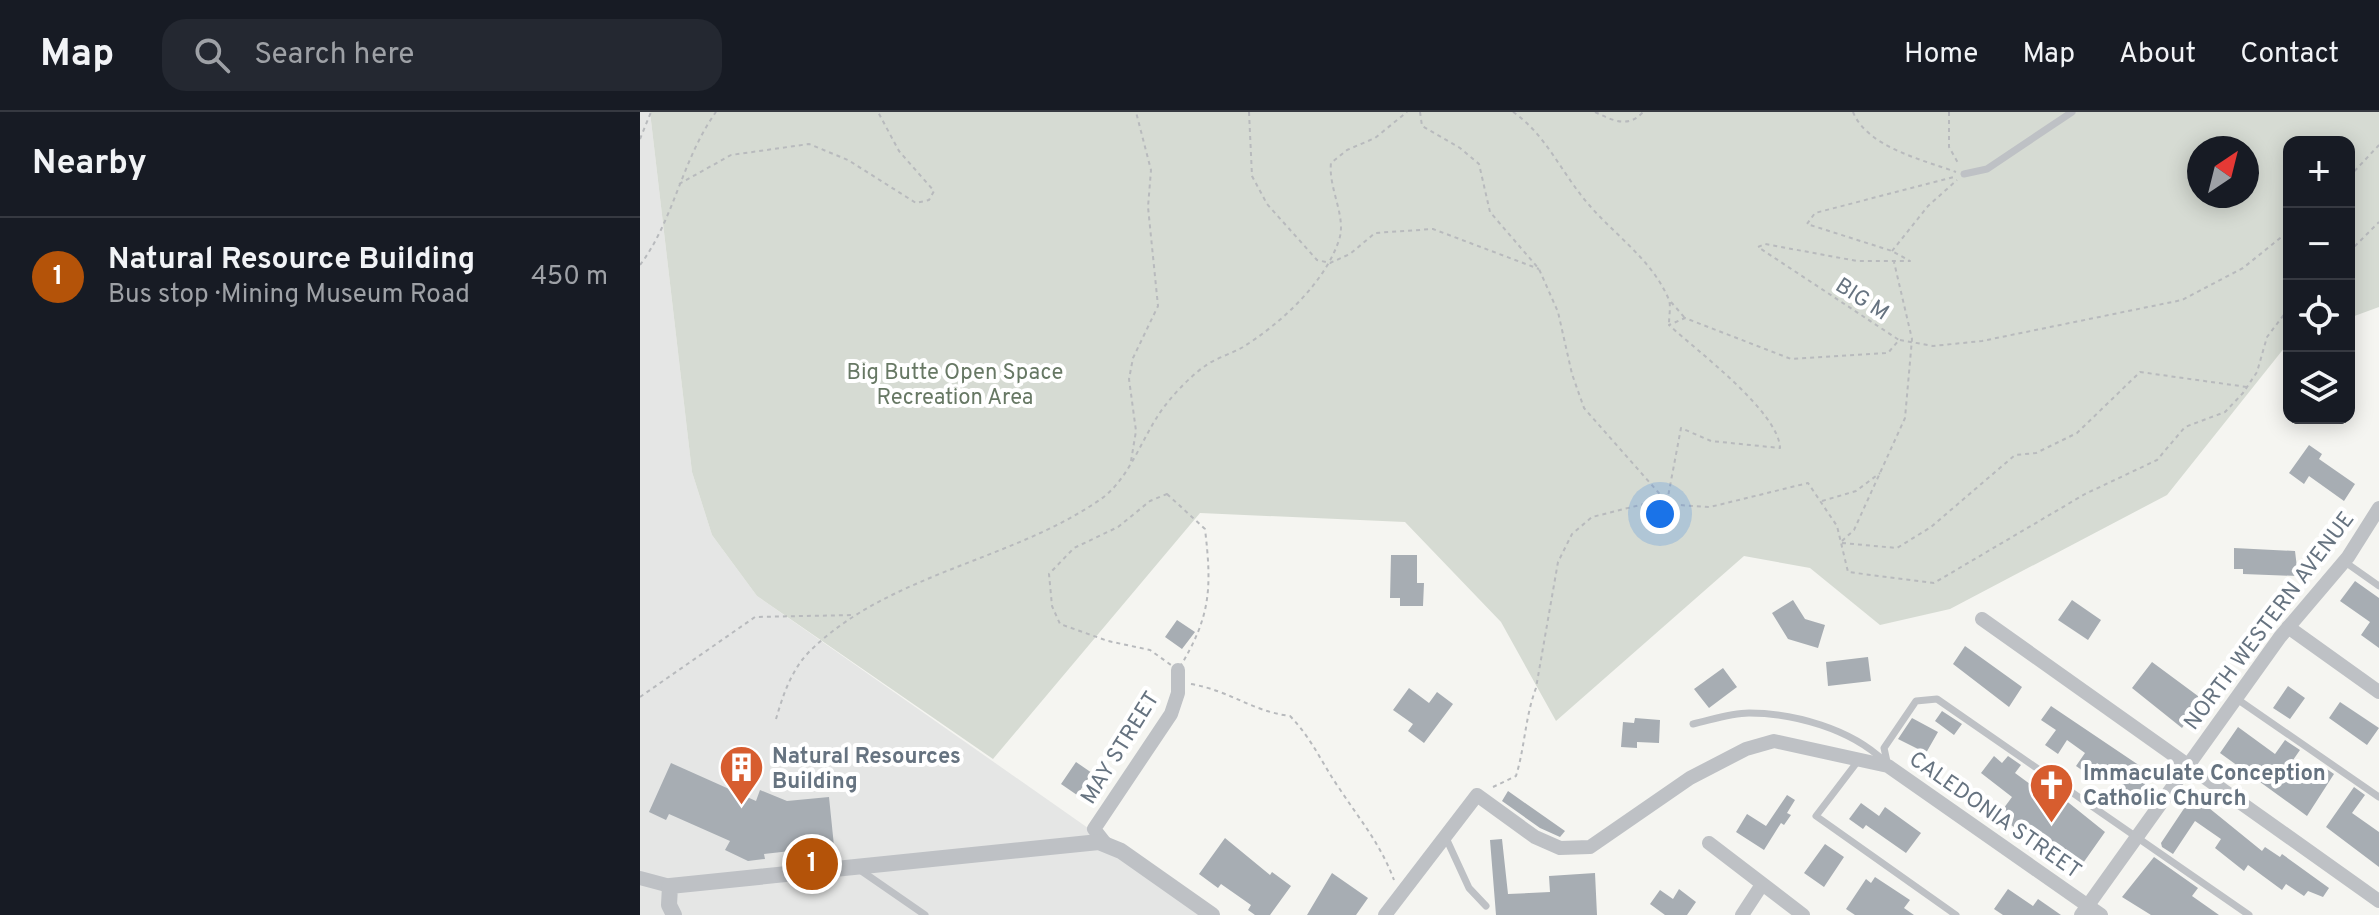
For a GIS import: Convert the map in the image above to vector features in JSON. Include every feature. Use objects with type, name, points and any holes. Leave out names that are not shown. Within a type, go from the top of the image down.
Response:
[{"type":"street","name":"NORTH WESTERN AVENUE","points":[[2084,910],[2235,697],[2288,627],[2344,562],[2379,508]]},
{"type":"street","points":[[1982,619],[2379,901]]},
{"type":"street","points":[[2288,627],[2379,692]]},
{"type":"street","name":"MAY STREET","points":[[1108,844],[1094,829],[1171,714],[1178,676]]},
{"type":"street","name":"CALEDONIA STREET","points":[[1477,795],[1547,843],[1560,848],[1590,847],[1690,778],[1746,749],[1774,741],[1888,766],[2084,910],[2101,915]]},
{"type":"street","points":[[1385,915],[1477,795]]},
{"type":"street","points":[[1709,843],[1761,886],[1803,915]]},
{"type":"street","points":[[640,878],[670,886],[1108,844],[1212,915]]},
{"type":"street","points":[[670,886],[669,905],[674,915]]},
{"type":"street","points":[[1742,915],[1761,886]]},
{"type":"lane","points":[[1964,174],[1987,169],[2072,112]]},
{"type":"lane","points":[[2344,562],[2379,586]]},
{"type":"lane","points":[[2235,697],[2379,797]]},
{"type":"lane","points":[[1888,766],[1884,748],[1900,721],[1916,701],[1937,699],[2249,915]]},
{"type":"lane","points":[[1693,724],[1747,713],[1781,716],[1849,737],[1872,750],[1888,766]]},
{"type":"lane","points":[[1860,759],[1816,816],[1956,915]]},
{"type":"lane","points":[[1446,836],[1469,888],[1486,906]]},
{"type":"lane","points":[[859,868],[925,915]]},
{"type":"path","points":[[640,139],[651,112]]},
{"type":"path","points":[[640,265],[655,245],[679,184],[716,112]]},
{"type":"path","points":[[679,184],[731,155],[809,144],[848,160],[916,203],[929,200],[934,191],[899,151],[878,112]]},
{"type":"path","points":[[1131,463],[1136,431],[1129,379],[1133,358],[1158,306],[1148,207],[1151,170],[1136,112]]},
{"type":"path","points":[[1249,112],[1252,176],[1267,204],[1317,260],[1330,263],[1350,254],[1375,233],[1433,229],[1539,269]]},
{"type":"path","points":[[776,719],[786,687],[809,651],[858,615],[904,591],[1053,530],[1105,497],[1131,463],[1160,412],[1203,367],[1244,346],[1287,312],[1330,263],[1341,236],[1329,180],[1331,163],[1347,150],[1375,138],[1407,112]]},
{"type":"path","points":[[1420,112],[1422,126],[1460,148],[1479,164],[1490,212],[1539,269],[1558,312],[1572,374],[1584,408],[1667,502]]},
{"type":"path","points":[[1513,112],[1531,124],[1561,171],[1591,208],[1641,257],[1685,318],[1669,325]]},
{"type":"path","points":[[1595,112],[1619,123],[1637,119],[1643,112]]},
{"type":"path","points":[[1853,112],[1858,126],[1904,154],[1964,174]]},
{"type":"path","points":[[1949,112],[1949,147],[1964,174]]},
{"type":"path","points":[[2355,171],[2379,145]]},
{"type":"path","points":[[1841,542],[1854,530],[1905,418],[1911,342],[1894,261],[1910,261],[1892,251],[1928,206],[1964,174]]},
{"type":"path","name":"BIG M","points":[[1892,251],[1807,224],[1815,213],[1964,174]]},
{"type":"path","points":[[2355,246],[2379,222]]},
{"type":"path","points":[[1899,340],[1933,346],[1982,341],[2182,300],[2243,268],[2283,236]]},
{"type":"path","name":"BIG M","points":[[1685,318],[1791,359],[1888,353],[1899,340],[1758,247],[1765,244],[1857,261],[1894,261]]},
{"type":"path","points":[[1667,502],[1681,428],[1711,441],[1780,448],[1779,436],[1755,404],[1669,325],[1670,301]]},
{"type":"path","points":[[1477,795],[1516,776],[1525,748],[1529,708],[1536,688],[1558,562],[1572,534],[1592,517],[1648,503],[1710,507],[1808,483],[1837,526],[1848,572],[1934,583],[2085,494],[2157,460],[2185,427],[2225,412],[2257,372],[2267,337],[2283,316]]},
{"type":"path","points":[[1841,542],[1897,548],[1931,527],[2015,455],[2036,453],[2077,433],[2140,372],[2247,387]]},
{"type":"path","points":[[1821,502],[1856,491],[1882,472]]},
{"type":"path","points":[[1178,676],[1193,645],[1211,590],[1205,529],[1167,494],[1150,501],[1118,527],[1074,548],[1049,574],[1052,606],[1060,624],[1108,641],[1150,650],[1178,676],[1240,698],[1261,712],[1290,716],[1309,735],[1338,788],[1365,820],[1400,896]]},
{"type":"path","points":[[640,697],[755,617],[858,615]]},
{"type":"shaded area","points":[[640,112],[650,112],[692,472],[712,535],[757,596],[1212,915],[640,915]]},
{"type":"green space","name":"Big Butte Open Space Recreation Area","points":[[650,112],[2379,112],[2379,307],[2355,316],[2355,136],[2283,136],[2283,350],[2167,495],[1950,609],[1880,625],[1810,568],[1744,556],[1556,721],[1501,622],[1405,522],[1200,513],[993,759],[757,596],[712,535],[692,472]]},
{"type":"building","points":[[2309,445],[2322,454],[2319,459],[2355,484],[2344,501],[2309,476],[2304,484],[2289,473]]},
{"type":"building","points":[[2234,548],[2295,551],[2298,576],[2243,574],[2243,569],[2234,569]]},
{"type":"building","points":[[1391,555],[1417,555],[1417,583],[1424,583],[1423,606],[1400,606],[1400,598],[1390,598]]},
{"type":"building","points":[[2355,581],[2379,598],[2379,648],[2361,635],[2370,622],[2340,601]]},
{"type":"building","points":[[1793,600],[1805,619],[1825,625],[1818,648],[1788,639],[1772,613]]},
{"type":"building","points":[[2072,600],[2101,620],[2088,640],[2058,620]]},
{"type":"building","points":[[1177,620],[1195,632],[1182,649],[1165,637]]},
{"type":"building","points":[[1965,646],[2022,687],[2009,707],[1953,664]]},
{"type":"building","points":[[1868,657],[1871,681],[1828,686],[1826,662]]},
{"type":"building","points":[[2152,662],[2202,699],[2182,728],[2132,688]]},
{"type":"building","points":[[1723,668],[1737,687],[1709,708],[1694,689]]},
{"type":"building","points":[[2288,686],[2305,698],[2290,719],[2273,708]]},
{"type":"building","points":[[1409,688],[1429,703],[1437,692],[1453,704],[1424,743],[1408,731],[1413,724],[1393,710]]},
{"type":"building","points":[[2340,702],[2379,728],[2367,745],[2329,718]]},
{"type":"building","points":[[2051,706],[2152,774],[2129,807],[2114,796],[2124,782],[2097,763],[2089,775],[2076,766],[2085,753],[2067,740],[2058,754],[2045,745],[2056,730],[2041,720]]},
{"type":"building","points":[[1942,711],[1962,724],[1954,735],[1935,721]]},
{"type":"building","points":[[1635,718],[1660,720],[1659,743],[1637,742],[1637,748],[1621,747],[1623,722],[1634,723]]},
{"type":"building","points":[[1912,718],[1938,732],[1926,753],[1898,739]]},
{"type":"building","points":[[2238,727],[2275,754],[2285,740],[2300,750],[2291,763],[2312,778],[2321,765],[2334,774],[2307,816],[2220,753]]},
{"type":"building","name":"Immaculate Conception Catholic Church","points":[[1994,756],[2002,763],[2008,756],[2021,765],[2015,773],[2049,798],[2054,791],[2105,832],[2081,866],[2045,840],[2041,846],[1998,816],[2012,797],[1981,773]]},
{"type":"building","points":[[1076,762],[1092,773],[1077,795],[1061,784]]},
{"type":"building","name":"Natural Resources Building","points":[[671,763],[756,801],[760,790],[787,801],[829,797],[834,846],[764,854],[765,859],[748,861],[725,850],[730,841],[669,814],[666,820],[649,812]]},
{"type":"building","points":[[2354,787],[2365,795],[2352,813],[2379,832],[2379,867],[2326,827]]},
{"type":"building","points":[[1508,791],[1565,831],[1560,837],[1540,828],[1502,801]]},
{"type":"building","points":[[1787,795],[1795,800],[1787,813],[1791,815],[1784,825],[1781,823],[1764,850],[1736,832],[1747,814],[1766,826]]},
{"type":"building","points":[[2193,795],[2262,851],[2265,847],[2280,857],[2282,854],[2329,888],[2323,897],[2308,891],[2304,896],[2286,884],[2282,890],[2248,865],[2244,871],[2215,848],[2221,839],[2195,821],[2173,854],[2162,847],[2161,843]]},
{"type":"building","points":[[1861,803],[1879,816],[1885,807],[1921,833],[1906,853],[1866,825],[1863,829],[1849,819]]},
{"type":"building","points":[[1225,838],[1270,875],[1272,872],[1291,886],[1270,915],[1255,915],[1248,910],[1251,905],[1221,884],[1218,888],[1199,874]]},
{"type":"building","points":[[1502,839],[1508,894],[1550,892],[1549,876],[1595,873],[1597,915],[1496,915],[1490,840]]},
{"type":"building","points":[[1825,844],[1844,857],[1824,887],[1804,873]]},
{"type":"building","points":[[2154,857],[2198,888],[2192,896],[2219,915],[2151,915],[2122,897]]},
{"type":"building","points":[[1332,873],[1368,898],[1356,915],[1307,915]]},
{"type":"building","points":[[1875,877],[1910,900],[1904,908],[1914,915],[1855,915],[1846,909],[1866,879],[1871,883]]},
{"type":"building","points":[[1679,889],[1696,902],[1687,915],[1665,915],[1650,904],[1660,890],[1673,899]]},
{"type":"building","points":[[2008,889],[2033,906],[2038,899],[2061,915],[2003,915],[1994,909]]},
{"type":"place","name":"Natural Resources Building","points":[[741,807]]},
{"type":"place","name":"Immaculate Conception Catholic Church","points":[[2052,824]]},
{"type":"place","name":"Natural Resource Building","points":[[812,864]]}]
